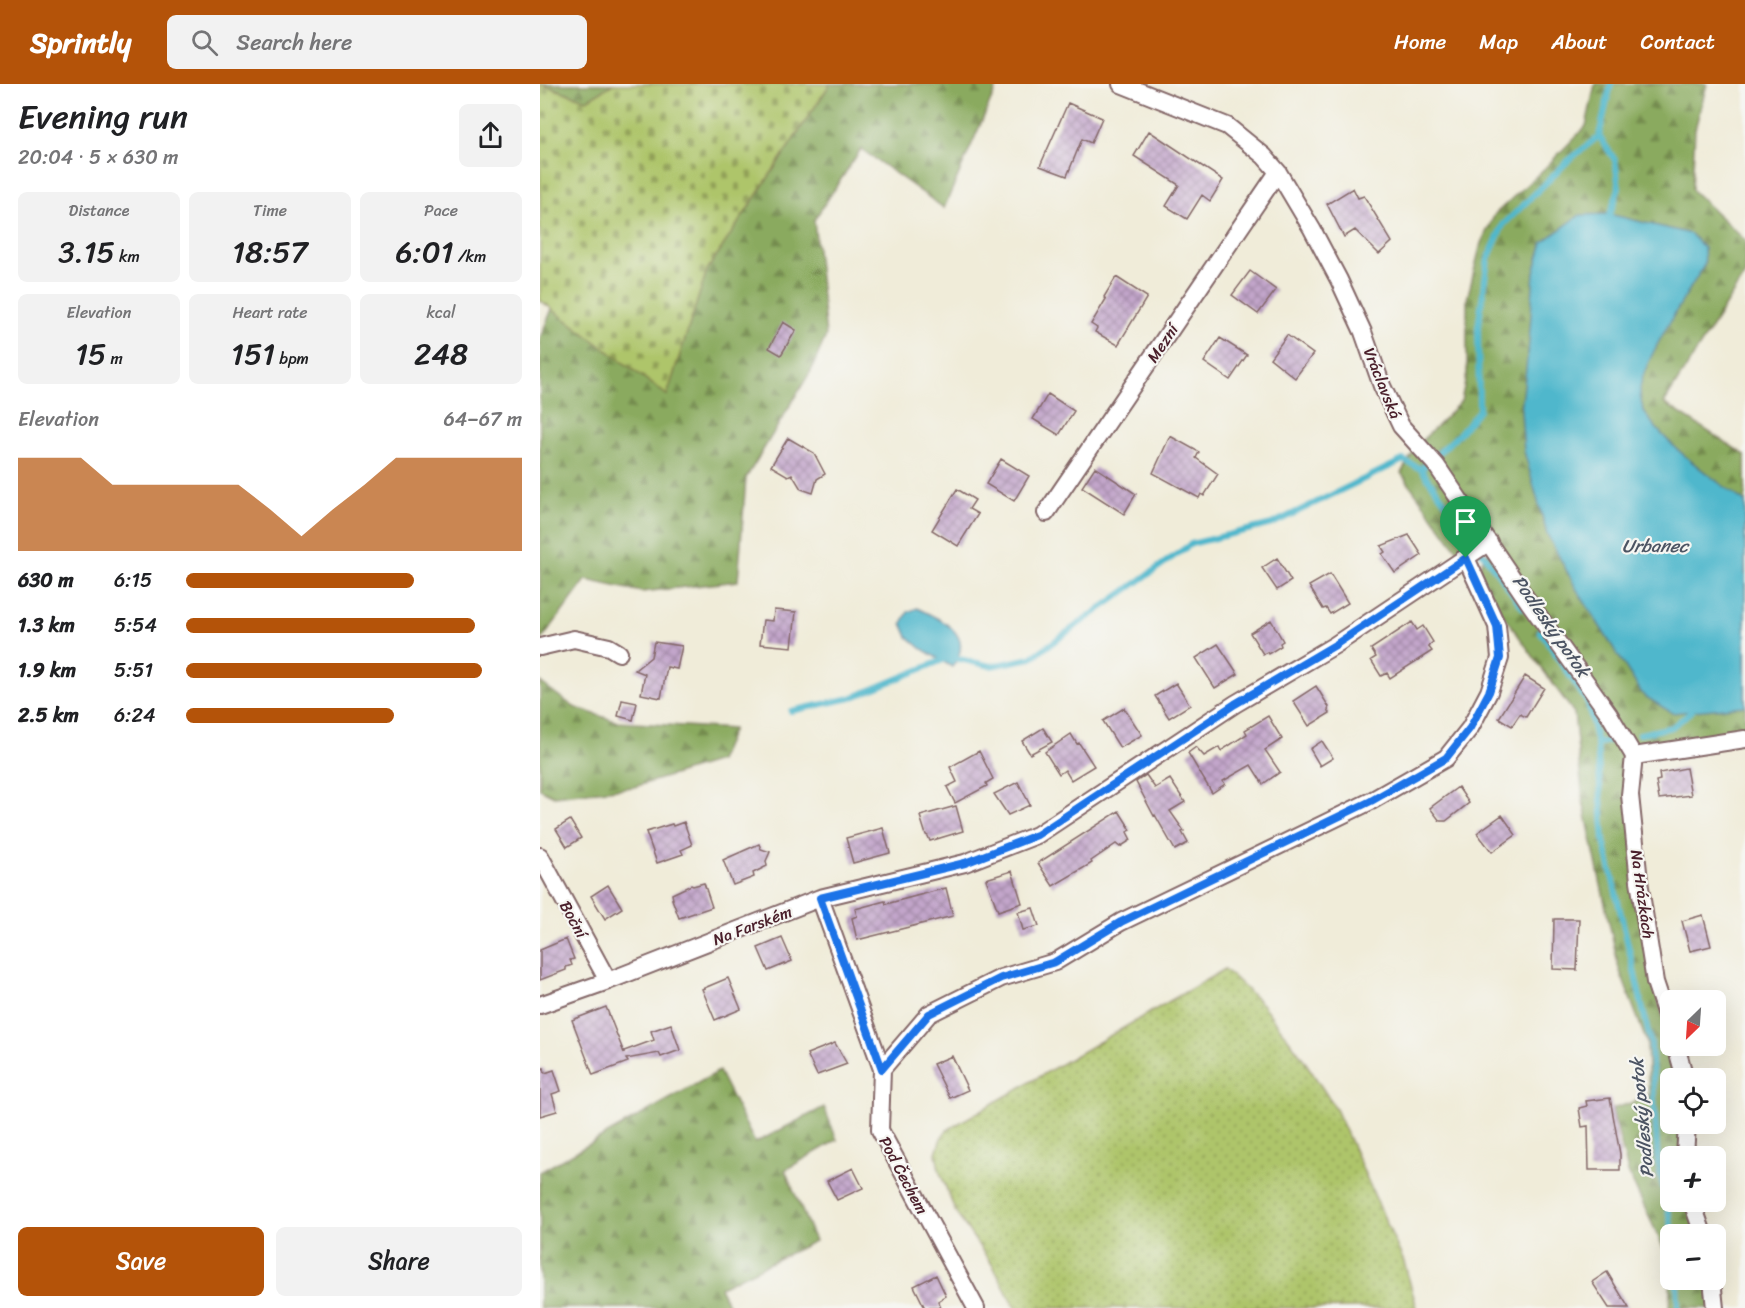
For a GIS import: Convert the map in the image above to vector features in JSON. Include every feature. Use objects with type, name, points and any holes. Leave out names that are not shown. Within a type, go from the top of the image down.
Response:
[{"type":"street","name":"Vráclavská","points":[[1121,84],[1227,126],[1264,156],[1278,172],[1339,280],[1363,332],[1382,386],[1401,426],[1432,460],[1478,549],[1528,601],[1609,714],[1634,756]]},
{"type":"street","name":"Mezní","points":[[1046,513],[1278,172]]},
{"type":"street","name":"Na Farském","points":[[540,1005],[608,981],[820,898],[965,863],[1037,835],[1235,704],[1335,645],[1478,549]]},
{"type":"street","points":[[882,1069],[929,1014],[1001,978],[1055,962],[1121,922],[1371,801],[1446,758],[1475,719],[1489,692],[1500,658],[1497,626],[1478,549]]},
{"type":"street","points":[[540,647],[573,639],[619,652]]},
{"type":"street","points":[[1634,756],[1745,739]]},
{"type":"street","name":"Na Hrázkách","points":[[1634,756],[1630,795],[1639,881],[1655,981],[1660,996]]},
{"type":"street","name":"Boční","points":[[540,856],[608,981]]},
{"type":"street","name":"Pod Čechem","points":[[820,898],[882,1069],[880,1130],[976,1308]]},
{"type":"street","points":[[1713,1290],[1715,1308]]},
{"type":"green space","points":[[540,84],[587,100],[613,84],[830,84],[707,270],[667,395],[540,300]]},
{"type":"green space","points":[[542,84],[613,84],[587,100]]},
{"type":"green space","points":[[830,84],[998,84],[944,208],[861,149],[814,220],[826,336],[811,371],[746,478],[738,581],[642,592],[586,580],[540,642],[540,338],[552,309],[667,395],[707,270]]},
{"type":"green space","points":[[1595,84],[1707,84],[1695,129],[1692,190],[1745,240],[1745,274],[1664,403],[1745,455],[1745,739],[1634,756],[1481,531],[1457,550],[1401,473],[1418,444],[1461,401],[1467,373],[1467,299],[1481,243],[1495,214],[1586,126]]},
{"type":"green space","points":[[1491,549],[1631,759],[1653,983],[1660,1007],[1660,1056],[1675,1056],[1678,1068],[1660,1068],[1660,1134],[1684,1134],[1683,1146],[1660,1146],[1660,1212],[1691,1212],[1696,1224],[1660,1224],[1660,1240],[1628,1172],[1612,1109],[1649,1097],[1647,1043],[1619,969],[1583,801],[1574,713],[1486,591],[1480,569]]},
{"type":"green space","points":[[540,682],[574,707],[618,722],[733,729],[719,761],[634,787],[554,796],[540,789]]},
{"type":"green space","points":[[1225,969],[1262,1004],[1302,1057],[1336,1109],[1404,1262],[1417,1308],[1015,1308],[993,1266],[956,1213],[939,1170],[936,1153],[941,1138],[947,1130]]},
{"type":"green space","points":[[719,1071],[755,1143],[824,1107],[837,1140],[785,1170],[815,1241],[720,1287],[730,1308],[540,1308],[540,1172]]},
{"type":"green space","points":[[1670,1290],[1710,1290],[1713,1308],[1669,1308]]},
{"type":"water","name":"Urbanec","points":[[1609,214],[1691,234],[1704,248],[1705,264],[1656,347],[1642,380],[1640,393],[1645,413],[1665,438],[1745,502],[1745,706],[1672,713],[1643,695],[1577,590],[1547,534],[1524,451],[1521,411],[1534,272],[1543,242],[1580,215]]},
{"type":"water","points":[[917,608],[946,624],[959,637],[961,646],[959,656],[952,667],[922,649],[908,637],[902,623],[908,612]]},
{"type":"building","points":[[1068,103],[1102,118],[1091,143],[1082,139],[1067,176],[1040,166]]},
{"type":"building","points":[[1149,131],[1223,180],[1210,201],[1202,195],[1187,219],[1166,206],[1179,185],[1134,156]]},
{"type":"building","points":[[1353,188],[1358,198],[1364,196],[1392,242],[1379,254],[1355,230],[1344,237],[1327,204]]},
{"type":"building","points":[[1250,271],[1276,290],[1258,314],[1232,295]]},
{"type":"building","points":[[1116,277],[1147,297],[1118,345],[1095,332],[1097,328],[1091,324]]},
{"type":"building","points":[[783,322],[796,330],[781,355],[769,348]]},
{"type":"building","points":[[1287,335],[1313,354],[1295,378],[1270,358]]},
{"type":"building","points":[[1220,338],[1247,355],[1230,380],[1204,362]]},
{"type":"building","points":[[1048,394],[1074,411],[1059,435],[1033,419]]},
{"type":"building","points":[[1170,436],[1199,452],[1196,458],[1218,474],[1204,496],[1201,494],[1199,498],[1153,473]]},
{"type":"building","points":[[788,438],[814,453],[825,474],[817,479],[813,493],[801,489],[792,474],[788,476],[771,466]]},
{"type":"building","points":[[1001,459],[1029,476],[1014,501],[986,484]]},
{"type":"building","points":[[1095,467],[1136,494],[1124,514],[1082,487]]},
{"type":"building","points":[[957,489],[975,500],[969,509],[978,514],[958,546],[932,530]]},
{"type":"building","points":[[1409,535],[1422,555],[1395,573],[1382,554],[1385,552],[1381,546]]},
{"type":"building","points":[[1277,558],[1291,581],[1277,590],[1262,568]]},
{"type":"building","points":[[1330,574],[1348,603],[1330,614],[1326,608],[1323,609],[1309,586]]},
{"type":"building","points":[[774,610],[796,612],[792,647],[760,644],[763,620],[773,621]]},
{"type":"building","points":[[1271,620],[1283,641],[1280,643],[1281,646],[1268,654],[1267,652],[1263,654],[1250,633]]},
{"type":"building","points":[[1412,622],[1417,630],[1423,626],[1433,642],[1428,646],[1432,651],[1390,678],[1387,673],[1381,676],[1371,660],[1376,657],[1371,649]]},
{"type":"building","points":[[654,642],[682,646],[677,669],[667,667],[661,698],[641,694],[645,674],[635,670],[651,657]]},
{"type":"building","points":[[1218,644],[1238,674],[1215,688],[1196,658]]},
{"type":"building","points":[[1525,676],[1544,688],[1526,717],[1520,714],[1512,726],[1499,718]]},
{"type":"building","points":[[1176,683],[1190,705],[1169,718],[1155,696]]},
{"type":"building","points":[[1316,686],[1329,707],[1330,713],[1309,726],[1293,701]]},
{"type":"building","points":[[622,700],[637,703],[633,720],[618,716]]},
{"type":"building","points":[[1124,708],[1142,735],[1120,748],[1103,721]]},
{"type":"building","points":[[1268,716],[1282,739],[1265,750],[1280,772],[1263,784],[1251,765],[1223,781],[1225,784],[1212,793],[1188,753],[1196,747],[1204,756],[1219,747],[1221,751],[1247,734],[1245,730]]},
{"type":"building","points":[[1043,728],[1052,742],[1030,754],[1022,741]]},
{"type":"building","points":[[1071,734],[1094,766],[1071,780],[1065,770],[1059,774],[1045,752]]},
{"type":"building","points":[[1322,741],[1333,758],[1320,766],[1310,749]]},
{"type":"building","points":[[979,751],[993,779],[986,783],[987,786],[955,803],[947,787],[957,782],[950,767]]},
{"type":"building","points":[[1686,768],[1691,795],[1659,799],[1656,781],[1660,780],[1659,773]]},
{"type":"building","points":[[1146,775],[1155,788],[1170,779],[1185,802],[1170,811],[1184,831],[1182,832],[1188,843],[1175,850],[1136,782]]},
{"type":"building","points":[[1018,782],[1030,805],[1008,815],[994,794]]},
{"type":"building","points":[[1458,787],[1469,803],[1446,821],[1440,821],[1430,808]]},
{"type":"building","points":[[956,806],[963,831],[930,841],[920,816]]},
{"type":"building","points":[[1119,811],[1131,830],[1127,832],[1131,840],[1120,847],[1116,844],[1091,861],[1092,863],[1053,886],[1038,863]]},
{"type":"building","points":[[1502,815],[1516,835],[1492,852],[1477,833]]},
{"type":"building","points":[[570,820],[581,838],[567,847],[556,829]]},
{"type":"building","points":[[684,822],[692,845],[681,850],[683,854],[657,863],[646,832]]},
{"type":"building","points":[[883,828],[890,853],[853,863],[846,838]]},
{"type":"building","points":[[759,844],[761,849],[770,852],[766,861],[767,866],[753,873],[754,877],[733,885],[723,860]]},
{"type":"building","points":[[1012,871],[1022,903],[998,911],[986,879]]},
{"type":"building","points":[[704,883],[712,907],[679,918],[672,894],[691,885]]},
{"type":"building","points":[[608,885],[622,908],[605,919],[591,896]]},
{"type":"building","points":[[946,888],[953,916],[857,940],[852,918],[857,916],[855,909],[885,901],[886,904]]},
{"type":"building","points":[[1033,908],[1039,926],[1023,930],[1018,912]]},
{"type":"building","points":[[1703,915],[1711,946],[1690,951],[1682,921]]},
{"type":"building","points":[[1554,919],[1579,919],[1577,970],[1553,969]]},
{"type":"building","points":[[782,938],[792,961],[768,971],[758,948]]},
{"type":"building","points":[[566,939],[574,959],[570,960],[572,965],[566,967],[566,970],[540,980],[540,950]]},
{"type":"building","points":[[728,978],[741,1009],[715,1020],[702,989]]},
{"type":"building","points":[[606,1007],[624,1053],[624,1051],[654,1040],[651,1031],[671,1024],[680,1050],[661,1057],[659,1053],[626,1059],[628,1062],[593,1075],[572,1020]]},
{"type":"building","points":[[835,1043],[847,1064],[817,1075],[807,1054]]},
{"type":"building","points":[[952,1056],[968,1090],[950,1098],[933,1064]]},
{"type":"building","points":[[544,1068],[545,1073],[554,1070],[561,1091],[552,1094],[557,1111],[540,1116],[540,1069]]},
{"type":"building","points":[[1610,1098],[1620,1154],[1620,1170],[1589,1170],[1588,1126],[1582,1127],[1579,1108],[1587,1106],[1586,1101]]},
{"type":"building","points":[[853,1168],[863,1188],[837,1200],[827,1181]]},
{"type":"building","points":[[1607,1272],[1629,1308],[1609,1308],[1592,1282]]},
{"type":"building","points":[[936,1275],[946,1296],[938,1301],[941,1308],[925,1308],[914,1286]]},
{"type":"waterway","name":"Podleský potok","points":[[1523,608],[1421,469],[1458,435],[1479,410],[1478,327],[1488,259],[1503,225],[1569,160],[1599,136],[1611,84]]},
{"type":"waterway","points":[[1599,136],[1615,160],[1619,188],[1608,220]]},
{"type":"waterway","points":[[791,711],[851,698],[950,657],[991,666],[1031,658],[1191,544],[1272,524],[1403,460],[1421,469]]},
{"type":"waterway","name":"Podleský potok","points":[[1540,631],[1588,703],[1597,744],[1604,841],[1651,1044],[1658,1163],[1671,1224]]},
{"type":"waterway","points":[[1640,734],[1672,727],[1692,711],[1689,705]]},
{"type":"waterway","points":[[1597,744],[1608,741]]},
{"type":"waterway","name":"Podleský potok","points":[[1677,1290],[1678,1308]]},
{"type":"route","points":[[1466,558],[1497,626],[1500,658],[1489,692],[1470,728],[1446,758],[1371,801],[1121,922],[1055,962],[1001,978],[929,1014],[882,1069],[820,898],[965,863],[1037,835],[1235,704],[1335,645],[1466,558]]}]
